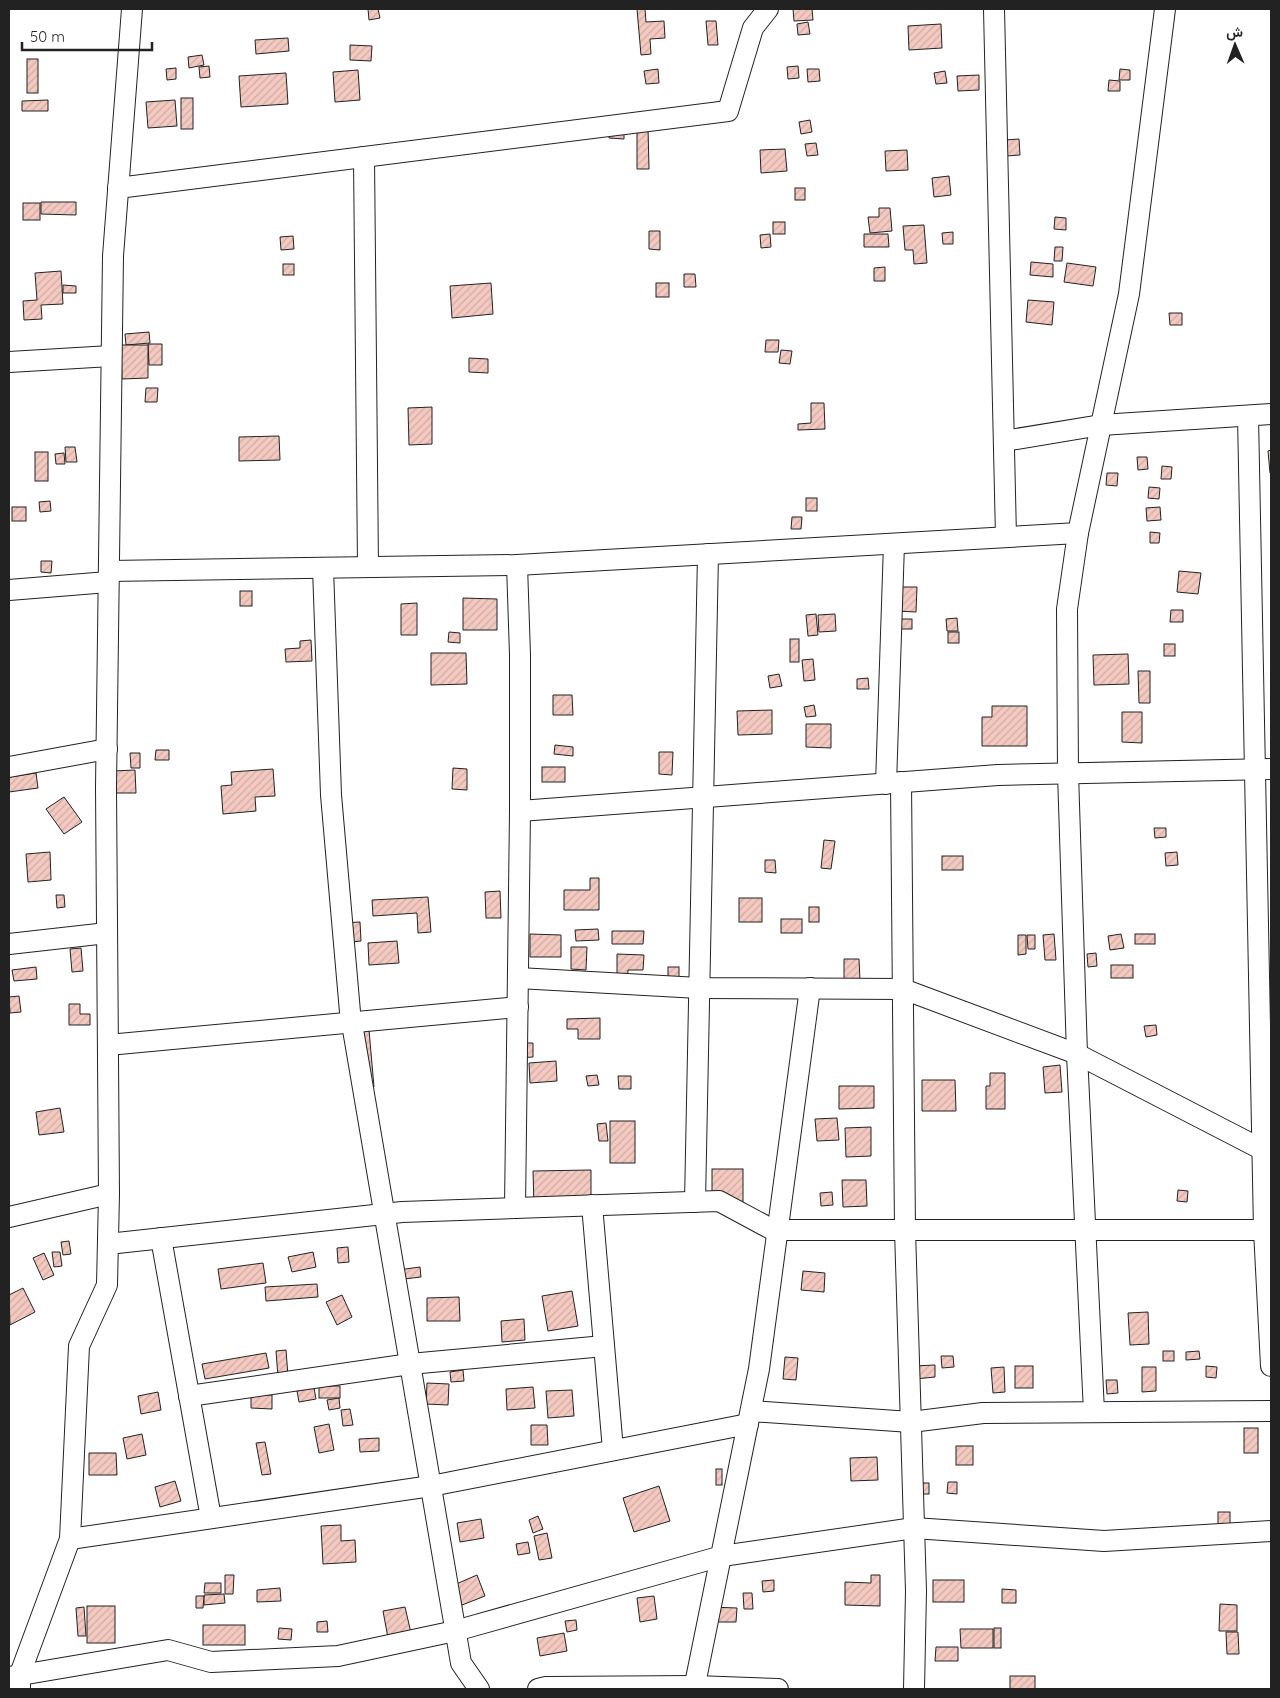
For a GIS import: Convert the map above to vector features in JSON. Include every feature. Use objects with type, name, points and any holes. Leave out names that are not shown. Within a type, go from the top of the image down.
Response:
[{"type":"street","points":[[16,1680],[70,1539],[79,1346],[107,1285],[109,1194],[107,749],[111,356],[113,256],[132,9]]},
{"type":"street","points":[[118,188],[728,111],[753,28],[768,9]]},
{"type":"street","points":[[994,9],[1006,537]]},
{"type":"street","points":[[1094,1412],[1077,1054],[1068,773],[1067,610],[1078,533],[1129,294],[1165,9]]},
{"type":"street","points":[[364,157],[368,567]]},
{"type":"street","points":[[9,362],[111,356]]},
{"type":"street","points":[[1004,441],[1101,425],[1271,414]]},
{"type":"street","points":[[1248,416],[1264,769],[1263,1150],[1268,1230],[1271,1366]]},
{"type":"street","points":[[9,590],[108,576],[323,568],[517,565],[1078,533]]},
{"type":"street","points":[[894,544],[894,783],[903,988],[905,1230],[916,1591],[914,1689]]},
{"type":"street","points":[[695,1202],[708,554]]},
{"type":"street","points":[[515,1208],[520,811],[520,654],[517,565]]},
{"type":"street","points":[[323,568],[331,795],[352,1022],[461,1663],[479,1689]]},
{"type":"street","points":[[9,767],[107,749]]},
{"type":"street","points":[[520,811],[998,775],[1264,769]]},
{"type":"street","points":[[9,944],[107,933]]},
{"type":"street","points":[[518,978],[699,988],[903,988],[1077,1054],[1263,1150]]},
{"type":"street","points":[[695,1688],[760,1369],[810,988]]},
{"type":"street","points":[[108,1045],[518,1007]]},
{"type":"street","points":[[9,1217],[109,1194]]},
{"type":"street","points":[[108,1244],[385,1213],[719,1201],[773,1230],[1268,1230]]},
{"type":"street","points":[[592,1205],[613,1450]]},
{"type":"street","points":[[161,1238],[211,1518]]},
{"type":"street","points":[[189,1396],[410,1364],[604,1346]]},
{"type":"street","points":[[70,1539],[431,1486],[613,1450],[750,1418],[910,1422],[983,1413],[1271,1410]]},
{"type":"street","points":[[16,1680],[168,1650],[211,1662],[338,1656],[455,1630],[722,1556],[914,1528],[1104,1541],[1271,1532]]},
{"type":"street","points":[[538,1689],[546,1686],[778,1689]]},
{"type":"building","points":[[368,9],[378,9],[380,18],[369,20]]},
{"type":"building","points":[[637,9],[645,9],[646,22],[664,21],[665,38],[650,39],[651,54],[641,55]]},
{"type":"building","points":[[793,9],[812,9],[813,20],[794,21]]},
{"type":"building","points":[[706,21],[716,21],[718,45],[708,45]]},
{"type":"building","points":[[808,22],[810,34],[798,35],[797,24]]},
{"type":"building","points":[[941,24],[942,48],[909,50],[908,26]]},
{"type":"building","points":[[288,38],[289,51],[256,54],[255,40]]},
{"type":"building","points":[[350,45],[372,46],[371,61],[350,60]]},
{"type":"building","points":[[202,55],[204,65],[189,68],[188,57]]},
{"type":"building","points":[[27,59],[38,59],[38,93],[27,93]]},
{"type":"building","points":[[209,66],[210,77],[200,78],[199,67]]},
{"type":"building","points":[[798,66],[799,78],[788,79],[787,67]]},
{"type":"building","points":[[176,68],[176,79],[167,80],[166,69]]},
{"type":"building","points":[[658,69],[659,83],[646,84],[644,71]]},
{"type":"building","points":[[807,69],[819,69],[820,81],[808,82]]},
{"type":"building","points":[[1120,69],[1130,70],[1130,80],[1119,80]]},
{"type":"building","points":[[358,70],[360,100],[335,102],[333,72]]},
{"type":"building","points":[[945,71],[947,83],[936,84],[934,73]]},
{"type":"building","points":[[286,73],[288,104],[241,107],[239,76]]},
{"type":"building","points":[[979,75],[979,90],[958,91],[957,76]]},
{"type":"building","points":[[1109,80],[1120,81],[1120,91],[1108,91]]},
{"type":"building","points":[[181,98],[193,98],[193,129],[181,129]]},
{"type":"building","points":[[48,100],[48,111],[22,111],[22,101]]},
{"type":"building","points":[[175,100],[177,126],[148,128],[146,102]]},
{"type":"building","points":[[810,120],[812,132],[801,134],[799,122]]},
{"type":"building","points":[[637,127],[648,127],[649,169],[637,169]]},
{"type":"building","points":[[610,128],[624,129],[624,139],[609,138]]},
{"type":"building","points":[[1019,139],[1020,155],[1006,156],[1005,140]]},
{"type":"building","points":[[816,143],[818,155],[807,156],[805,144]]},
{"type":"building","points":[[785,149],[787,171],[761,173],[760,150]]},
{"type":"building","points":[[907,150],[908,170],[886,171],[885,151]]},
{"type":"building","points":[[949,176],[951,195],[934,197],[932,178]]},
{"type":"building","points":[[795,188],[805,188],[805,200],[795,200]]},
{"type":"building","points":[[41,202],[76,202],[76,215],[41,214]]},
{"type":"building","points":[[23,203],[40,203],[40,220],[23,220]]},
{"type":"building","points":[[879,208],[890,208],[892,231],[870,233],[868,217],[879,217]]},
{"type":"building","points":[[1055,217],[1066,218],[1066,230],[1054,229]]},
{"type":"building","points":[[773,222],[785,222],[785,234],[773,234]]},
{"type":"building","points":[[924,225],[927,263],[914,264],[913,250],[905,250],[903,226]]},
{"type":"building","points":[[649,231],[660,231],[660,250],[649,249]]},
{"type":"building","points":[[953,232],[953,244],[943,244],[942,233]]},
{"type":"building","points":[[770,234],[771,247],[761,248],[760,235]]},
{"type":"building","points":[[864,234],[888,234],[889,247],[864,247]]},
{"type":"building","points":[[293,236],[294,249],[281,250],[280,237]]},
{"type":"building","points":[[1055,247],[1063,247],[1062,261],[1054,261]]},
{"type":"building","points":[[1031,262],[1053,264],[1053,277],[1030,275]]},
{"type":"building","points":[[1067,263],[1096,267],[1093,286],[1064,282]]},
{"type":"building","points":[[283,264],[294,264],[294,275],[283,275]]},
{"type":"building","points":[[885,267],[885,281],[874,281],[874,268]]},
{"type":"building","points":[[61,271],[63,304],[41,305],[42,319],[24,320],[23,301],[37,300],[35,273]]},
{"type":"building","points":[[684,274],[695,274],[696,287],[684,287]]},
{"type":"building","points":[[491,283],[493,314],[452,318],[450,286]]},
{"type":"building","points":[[656,283],[669,283],[669,297],[656,297]]},
{"type":"building","points":[[63,285],[76,286],[76,293],[63,293]]},
{"type":"building","points":[[1028,300],[1054,302],[1052,325],[1026,322]]},
{"type":"building","points":[[1169,313],[1182,313],[1182,325],[1170,325]]},
{"type":"building","points":[[149,332],[150,343],[126,345],[125,334]]},
{"type":"building","points":[[766,340],[779,340],[778,352],[765,352]]},
{"type":"building","points":[[148,344],[162,344],[162,365],[149,365]]},
{"type":"building","points":[[121,345],[148,345],[148,378],[122,379]]},
{"type":"building","points":[[781,350],[792,351],[790,364],[779,363]]},
{"type":"building","points":[[469,358],[488,359],[488,373],[469,372]]},
{"type":"building","points":[[146,388],[158,388],[157,402],[145,402]]},
{"type":"building","points":[[811,403],[824,403],[825,429],[798,430],[798,424],[811,423]]},
{"type":"building","points":[[432,407],[432,444],[409,445],[408,408]]},
{"type":"building","points":[[279,436],[280,460],[239,461],[239,437]]},
{"type":"building","points":[[65,447],[75,447],[77,462],[66,462]]},
{"type":"building","points":[[1271,450],[1271,473],[1270,473],[1268,451]]},
{"type":"building","points":[[35,452],[48,452],[48,481],[35,481]]},
{"type":"building","points":[[64,453],[65,464],[56,464],[55,454]]},
{"type":"building","points":[[1137,457],[1147,457],[1148,469],[1138,470]]},
{"type":"building","points":[[1162,466],[1172,467],[1171,479],[1161,479]]},
{"type":"building","points":[[1107,473],[1118,473],[1117,486],[1106,485]]},
{"type":"building","points":[[1149,487],[1160,488],[1159,499],[1148,498]]},
{"type":"building","points":[[806,498],[817,498],[817,511],[806,511]]},
{"type":"building","points":[[50,501],[51,511],[40,512],[39,502]]},
{"type":"building","points":[[12,507],[26,507],[26,521],[12,521]]},
{"type":"building","points":[[1160,507],[1161,520],[1147,521],[1146,508]]},
{"type":"building","points":[[792,517],[802,517],[801,529],[791,529]]},
{"type":"building","points":[[1150,532],[1160,533],[1159,543],[1150,543]]},
{"type":"building","points":[[41,561],[52,561],[51,573],[41,572]]},
{"type":"building","points":[[1179,571],[1201,573],[1198,594],[1177,592]]},
{"type":"building","points":[[897,587],[917,587],[916,612],[896,611]]},
{"type":"building","points":[[240,591],[252,591],[252,606],[240,606]]},
{"type":"building","points":[[463,598],[497,599],[497,630],[463,630]]},
{"type":"building","points":[[417,603],[417,635],[401,635],[401,604]]},
{"type":"building","points":[[1171,610],[1183,610],[1183,622],[1170,622]]},
{"type":"building","points":[[816,614],[818,635],[808,636],[806,615]]},
{"type":"building","points":[[835,614],[836,631],[819,632],[818,615]]},
{"type":"building","points":[[957,618],[958,631],[947,631],[946,619]]},
{"type":"building","points":[[892,619],[912,619],[912,629],[892,629]]},
{"type":"building","points":[[449,632],[460,633],[460,643],[448,642]]},
{"type":"building","points":[[948,632],[959,632],[959,643],[948,643]]},
{"type":"building","points":[[790,639],[799,639],[799,662],[790,662]]},
{"type":"building","points":[[311,640],[312,661],[286,662],[285,649],[300,648],[300,641]]},
{"type":"building","points":[[1164,644],[1175,644],[1175,656],[1164,656]]},
{"type":"building","points":[[431,653],[466,653],[467,684],[431,685]]},
{"type":"building","points":[[1128,654],[1129,684],[1094,685],[1093,655]]},
{"type":"building","points":[[813,659],[815,680],[804,681],[802,660]]},
{"type":"building","points":[[1138,671],[1150,671],[1150,703],[1139,703]]},
{"type":"building","points":[[779,674],[782,686],[770,688],[768,676]]},
{"type":"building","points":[[868,678],[869,689],[857,689],[857,679]]},
{"type":"building","points":[[553,695],[572,695],[573,715],[553,715]]},
{"type":"building","points":[[814,705],[816,716],[806,717],[804,707]]},
{"type":"building","points":[[992,706],[1027,706],[1027,746],[982,746],[982,717],[992,717]]},
{"type":"building","points":[[772,710],[772,734],[738,735],[737,711]]},
{"type":"building","points":[[1122,712],[1142,712],[1142,743],[1122,742]]},
{"type":"building","points":[[806,724],[831,724],[831,748],[806,747]]},
{"type":"building","points":[[555,745],[573,747],[573,756],[554,754]]},
{"type":"building","points":[[156,750],[169,750],[169,760],[155,760]]},
{"type":"building","points":[[659,752],[673,752],[672,775],[659,774]]},
{"type":"building","points":[[130,753],[140,753],[140,768],[131,768]]},
{"type":"building","points":[[542,767],[565,767],[565,782],[542,782]]},
{"type":"building","points":[[453,768],[467,769],[467,790],[452,789]]},
{"type":"building","points":[[273,769],[275,796],[255,797],[256,811],[223,814],[221,786],[232,785],[231,772]]},
{"type":"building","points":[[135,770],[136,793],[114,793],[113,771]]},
{"type":"building","points":[[36,773],[38,788],[9,792],[9,777]]},
{"type":"building","points":[[64,797],[82,822],[64,834],[46,809]]},
{"type":"building","points":[[1154,828],[1166,828],[1166,837],[1155,838]]},
{"type":"building","points":[[824,840],[835,841],[831,869],[821,868]]},
{"type":"building","points":[[50,852],[51,880],[28,882],[26,854]]},
{"type":"building","points":[[1177,852],[1178,865],[1166,866],[1165,853]]},
{"type":"building","points":[[942,856],[963,856],[963,870],[942,870]]},
{"type":"building","points":[[765,860],[775,860],[776,873],[765,872]]},
{"type":"building","points":[[590,878],[599,878],[599,910],[564,910],[564,890],[590,890]]},
{"type":"building","points":[[500,891],[501,918],[486,918],[485,892]]},
{"type":"building","points":[[56,895],[64,895],[65,907],[57,908]]},
{"type":"building","points":[[428,897],[431,932],[418,933],[417,913],[373,916],[372,900]]},
{"type":"building","points":[[739,898],[762,898],[762,922],[739,922]]},
{"type":"building","points":[[809,907],[819,907],[819,922],[809,922]]},
{"type":"building","points":[[781,919],[802,919],[802,933],[781,933]]},
{"type":"building","points":[[360,922],[361,941],[342,943],[340,923]]},
{"type":"building","points":[[598,929],[599,940],[576,941],[575,930]]},
{"type":"building","points":[[612,931],[644,931],[643,944],[612,944]]},
{"type":"building","points":[[530,934],[561,935],[561,957],[530,957]]},
{"type":"building","points":[[1054,934],[1056,960],[1045,960],[1043,935]]},
{"type":"building","points":[[1121,934],[1124,948],[1110,950],[1108,936]]},
{"type":"building","points":[[1135,934],[1155,934],[1155,944],[1135,944]]},
{"type":"building","points":[[1018,935],[1026,935],[1026,954],[1018,955]]},
{"type":"building","points":[[1027,935],[1035,935],[1035,949],[1028,949]]},
{"type":"building","points":[[397,941],[399,963],[369,965],[368,943]]},
{"type":"building","points":[[571,947],[587,947],[586,970],[571,969]]},
{"type":"building","points":[[81,948],[83,971],[72,972],[70,949]]},
{"type":"building","points":[[1096,953],[1097,966],[1088,967],[1087,954]]},
{"type":"building","points":[[617,954],[644,955],[643,970],[628,970],[627,984],[617,984]]},
{"type":"building","points":[[844,959],[859,959],[860,981],[844,982]]},
{"type":"building","points":[[1111,965],[1133,965],[1133,978],[1111,978]]},
{"type":"building","points":[[36,967],[37,979],[14,981],[12,970]]},
{"type":"building","points":[[668,967],[679,967],[679,985],[668,985]]},
{"type":"building","points":[[19,996],[21,1012],[10,1013],[9,997]]},
{"type":"building","points":[[69,1004],[80,1004],[80,1014],[90,1014],[90,1025],[69,1025]]},
{"type":"building","points":[[600,1018],[600,1039],[578,1039],[578,1029],[567,1029],[567,1019]]},
{"type":"building","points":[[1156,1025],[1157,1035],[1146,1037],[1144,1026]]},
{"type":"building","points":[[369,1030],[374,1087],[362,1088],[357,1031]]},
{"type":"building","points":[[514,1043],[533,1043],[533,1057],[514,1058]]},
{"type":"building","points":[[556,1061],[557,1081],[530,1083],[529,1063]]},
{"type":"building","points":[[1060,1065],[1062,1092],[1045,1093],[1043,1067]]},
{"type":"building","points":[[990,1073],[1005,1073],[1005,1109],[986,1109],[986,1086],[990,1086]]},
{"type":"building","points":[[597,1075],[599,1085],[588,1086],[586,1076]]},
{"type":"building","points":[[618,1076],[631,1076],[631,1089],[619,1089]]},
{"type":"building","points":[[922,1080],[955,1080],[956,1111],[922,1111]]},
{"type":"building","points":[[839,1086],[874,1086],[874,1108],[839,1109]]},
{"type":"building","points":[[60,1108],[64,1132],[39,1135],[36,1112]]},
{"type":"building","points":[[837,1118],[839,1140],[817,1141],[815,1119]]},
{"type":"building","points":[[610,1121],[635,1121],[635,1163],[610,1163]]},
{"type":"building","points":[[606,1123],[608,1141],[599,1141],[597,1124]]},
{"type":"building","points":[[871,1127],[871,1156],[846,1157],[845,1128]]},
{"type":"building","points":[[712,1169],[743,1169],[743,1207],[712,1207]]},
{"type":"building","points":[[591,1170],[591,1209],[534,1206],[533,1171]]},
{"type":"building","points":[[842,1180],[866,1180],[867,1206],[843,1207]]},
{"type":"building","points":[[1178,1190],[1188,1191],[1187,1202],[1177,1201]]},
{"type":"building","points":[[832,1192],[833,1205],[821,1206],[820,1193]]},
{"type":"building","points":[[69,1241],[71,1254],[63,1255],[61,1242]]},
{"type":"building","points":[[348,1247],[349,1262],[338,1263],[337,1248]]},
{"type":"building","points":[[52,1252],[60,1252],[62,1266],[54,1267]]},
{"type":"building","points":[[313,1252],[316,1267],[292,1272],[288,1257]]},
{"type":"building","points":[[44,1253],[54,1275],[43,1280],[33,1258]]},
{"type":"building","points":[[263,1263],[266,1283],[221,1289],[218,1269]]},
{"type":"building","points":[[420,1267],[421,1277],[404,1279],[398,1270]]},
{"type":"building","points":[[803,1271],[825,1273],[824,1292],[801,1290]]},
{"type":"building","points":[[317,1284],[318,1297],[266,1301],[265,1287]]},
{"type":"building","points":[[23,1288],[35,1312],[10,1325],[9,1295]]},
{"type":"building","points":[[572,1291],[578,1326],[548,1331],[542,1296]]},
{"type":"building","points":[[342,1295],[352,1317],[337,1325],[326,1302]]},
{"type":"building","points":[[459,1297],[460,1321],[427,1321],[427,1298]]},
{"type":"building","points":[[1148,1312],[1149,1344],[1130,1345],[1128,1313]]},
{"type":"building","points":[[524,1319],[525,1340],[502,1342],[501,1321]]},
{"type":"building","points":[[286,1350],[288,1376],[278,1377],[276,1351]]},
{"type":"building","points":[[1163,1351],[1174,1351],[1174,1361],[1163,1361]]},
{"type":"building","points":[[1199,1351],[1200,1359],[1186,1360],[1186,1352]]},
{"type":"building","points":[[266,1353],[269,1368],[205,1379],[202,1364]]},
{"type":"building","points":[[941,1356],[953,1356],[954,1367],[942,1368]]},
{"type":"building","points":[[785,1357],[798,1358],[796,1380],[783,1379]]},
{"type":"building","points":[[935,1365],[935,1377],[915,1379],[914,1366]]},
{"type":"building","points":[[1015,1366],[1033,1366],[1033,1388],[1015,1388]]},
{"type":"building","points":[[1206,1366],[1217,1367],[1216,1378],[1206,1377]]},
{"type":"building","points":[[1004,1367],[1005,1392],[993,1393],[991,1368]]},
{"type":"building","points":[[1142,1367],[1156,1367],[1156,1391],[1142,1392]]},
{"type":"building","points":[[463,1370],[464,1381],[451,1382],[450,1372]]},
{"type":"building","points":[[1106,1380],[1117,1380],[1118,1393],[1107,1394]]},
{"type":"building","points":[[427,1383],[449,1384],[448,1405],[426,1404]]},
{"type":"building","points":[[319,1386],[340,1386],[340,1398],[319,1398]]},
{"type":"building","points":[[533,1387],[535,1408],[507,1410],[506,1389]]},
{"type":"building","points":[[314,1388],[316,1399],[299,1402],[297,1391]]},
{"type":"building","points":[[572,1390],[574,1416],[548,1418],[546,1391]]},
{"type":"building","points":[[158,1392],[161,1410],[141,1414],[138,1396]]},
{"type":"building","points":[[251,1395],[272,1395],[272,1409],[251,1408]]},
{"type":"building","points":[[339,1398],[340,1408],[329,1410],[327,1400]]},
{"type":"building","points":[[350,1409],[353,1425],[343,1426],[341,1410]]},
{"type":"building","points":[[329,1424],[334,1450],[319,1453],[314,1427]]},
{"type":"building","points":[[531,1425],[547,1425],[548,1445],[531,1445]]},
{"type":"building","points":[[1244,1428],[1258,1428],[1258,1453],[1244,1453]]},
{"type":"building","points":[[142,1434],[146,1455],[127,1459],[123,1438]]},
{"type":"building","points":[[379,1438],[379,1451],[360,1452],[359,1439]]},
{"type":"building","points":[[265,1442],[271,1474],[262,1475],[256,1443]]},
{"type":"building","points":[[956,1446],[973,1446],[973,1465],[956,1465]]},
{"type":"building","points":[[89,1453],[116,1453],[117,1475],[89,1475]]},
{"type":"building","points":[[877,1457],[878,1480],[851,1481],[850,1458]]},
{"type":"building","points":[[716,1469],[722,1469],[722,1485],[716,1485]]},
{"type":"building","points":[[175,1481],[181,1501],[160,1507],[155,1487]]},
{"type":"building","points":[[948,1482],[957,1482],[957,1494],[947,1493]]},
{"type":"building","points":[[917,1483],[929,1483],[929,1494],[917,1494]]},
{"type":"building","points":[[659,1486],[670,1521],[634,1532],[623,1498]]},
{"type":"building","points":[[1218,1512],[1230,1512],[1230,1527],[1218,1527]]},
{"type":"building","points":[[538,1516],[543,1529],[533,1533],[529,1520]]},
{"type":"building","points":[[481,1519],[484,1538],[460,1542],[457,1523]]},
{"type":"building","points":[[341,1525],[341,1541],[355,1540],[356,1562],[323,1564],[321,1526]]},
{"type":"building","points":[[547,1533],[552,1558],[539,1560],[534,1536]]},
{"type":"building","points":[[528,1542],[530,1553],[518,1555],[516,1544]]},
{"type":"building","points":[[225,1575],[234,1575],[233,1594],[225,1594]]},
{"type":"building","points":[[477,1575],[485,1596],[462,1605],[454,1585]]},
{"type":"building","points":[[871,1575],[880,1575],[880,1606],[845,1605],[845,1582],[871,1583]]},
{"type":"building","points":[[774,1580],[774,1591],[763,1592],[762,1581]]},
{"type":"building","points":[[933,1580],[964,1580],[964,1602],[933,1602]]},
{"type":"building","points":[[205,1583],[221,1583],[221,1593],[204,1593]]},
{"type":"building","points":[[280,1588],[281,1601],[257,1602],[257,1590]]},
{"type":"building","points":[[1002,1589],[1016,1590],[1016,1603],[1002,1603]]},
{"type":"building","points":[[743,1593],[752,1593],[753,1609],[744,1609]]},
{"type":"building","points":[[224,1594],[225,1603],[204,1605],[204,1595]]},
{"type":"building","points":[[196,1596],[204,1596],[203,1608],[196,1608]]},
{"type":"building","points":[[654,1596],[657,1619],[640,1622],[637,1598]]},
{"type":"building","points":[[1220,1604],[1237,1605],[1237,1631],[1219,1631]]},
{"type":"building","points":[[87,1606],[115,1606],[115,1643],[87,1643]]},
{"type":"building","points":[[84,1607],[86,1636],[78,1636],[76,1608]]},
{"type":"building","points":[[405,1607],[411,1633],[388,1638],[383,1611]]},
{"type":"building","points":[[710,1607],[737,1608],[736,1622],[710,1622]]},
{"type":"building","points":[[576,1620],[577,1630],[567,1632],[565,1621]]},
{"type":"building","points":[[327,1621],[328,1632],[317,1632],[317,1622]]},
{"type":"building","points":[[203,1625],[245,1625],[245,1645],[203,1645]]},
{"type":"building","points":[[279,1628],[292,1629],[291,1640],[278,1639]]},
{"type":"building","points":[[994,1628],[1001,1628],[1001,1648],[994,1648]]},
{"type":"building","points":[[960,1629],[993,1629],[993,1648],[961,1648]]},
{"type":"building","points":[[1226,1632],[1238,1632],[1239,1654],[1227,1654]]},
{"type":"building","points":[[564,1633],[567,1651],[540,1656],[537,1638]]},
{"type":"building","points":[[936,1647],[958,1647],[958,1661],[935,1661]]},
{"type":"building","points":[[1010,1676],[1035,1676],[1035,1689],[1010,1689]]}]
